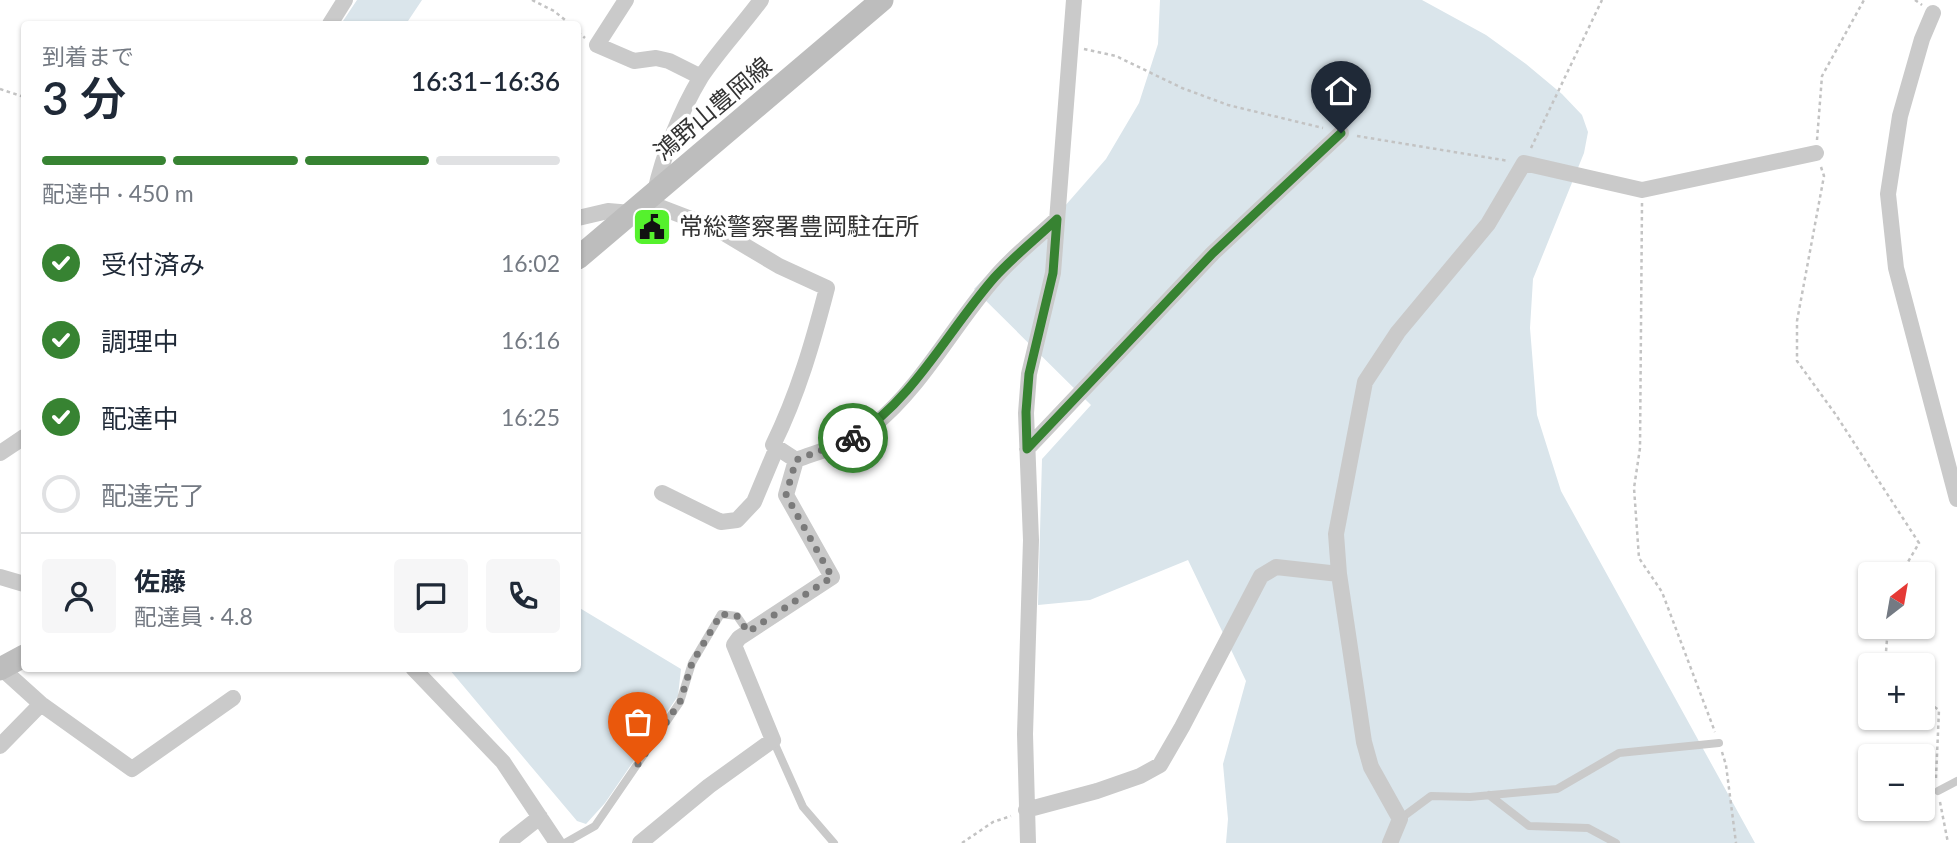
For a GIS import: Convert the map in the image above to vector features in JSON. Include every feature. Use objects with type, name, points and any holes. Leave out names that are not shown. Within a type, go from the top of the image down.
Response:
[{"type":"main road","name":"鴻野山豊岡線","points":[[581,255],[881,0]]},
{"type":"main road","points":[[1,669],[21,658]]},
{"type":"street","points":[[332,21],[345,0]]},
{"type":"street","points":[[626,0],[597,44],[634,61],[656,58],[669,61],[701,77]]},
{"type":"street","points":[[643,202],[701,77],[761,0]]},
{"type":"street","points":[[1027,843],[1025,734],[1031,540],[1026,412],[1029,374],[1053,273],[1074,0]]},
{"type":"street","points":[[1933,13],[1922,39],[1906,96],[1888,194],[1896,268],[1957,499]]},
{"type":"street","points":[[1027,449],[1213,253],[1341,133]]},
{"type":"street","points":[[1390,843],[1400,819],[1371,767],[1367,754],[1339,574],[1336,534],[1365,382],[1398,332],[1488,224],[1524,163],[1642,190],[1816,153]]},
{"type":"street","points":[[581,217],[643,202],[717,229],[779,266],[827,288],[813,345],[797,392],[773,445],[796,460]]},
{"type":"street","points":[[796,460],[847,442],[874,424],[897,403],[995,278],[1057,219]]},
{"type":"street","points":[[0,453],[21,439]]},
{"type":"street","points":[[662,493],[721,522],[737,520],[754,502],[777,447]]},
{"type":"street","points":[[640,843],[709,786],[773,740],[734,645],[739,638],[832,577],[786,495],[796,460]]},
{"type":"street","points":[[1026,810],[1097,791],[1140,776],[1160,765],[1261,576],[1276,567],[1339,574]]},
{"type":"street","points":[[0,577],[21,583]]},
{"type":"street","points":[[1,669],[41,704],[132,769],[233,698]]},
{"type":"street","points":[[417,672],[503,762],[557,843]]},
{"type":"street","points":[[0,746],[41,704]]},
{"type":"street","points":[[507,843],[540,817]]},
{"type":"lane","points":[[565,843],[595,826],[680,702],[692,663],[721,614],[737,616],[748,632]]},
{"type":"lane","points":[[773,740],[803,807],[834,843]]},
{"type":"lane","points":[[1400,819],[1431,796],[1489,795],[1557,789],[1619,752],[1719,743]]},
{"type":"lane","points":[[1938,791],[1957,781]]},
{"type":"lane","points":[[1489,795],[1529,826],[1588,828],[1616,843]]},
{"type":"path","points":[[531,0],[554,11],[566,21]]},
{"type":"path","points":[[1070,46],[1116,56],[1182,88],[1228,105],[1341,133],[1524,163],[1602,0]]},
{"type":"path","points":[[1864,0],[1822,76],[1816,153],[1824,176],[1797,321],[1797,361],[1919,543],[1908,562]]},
{"type":"path","points":[[0,89],[21,96]]},
{"type":"path","points":[[1642,190],[1640,447],[1634,488],[1639,558],[1662,592],[1719,743],[1726,765],[1736,843]]},
{"type":"path","points":[[1935,707],[1939,710],[1935,774],[1948,843]]},
{"type":"path","points":[[962,843],[993,822],[1026,810]]},
{"type":"shaded area","points":[[357,0],[422,0],[408,21],[343,21]]},
{"type":"shaded area","points":[[1160,0],[1422,0],[1486,35],[1562,94],[1582,115],[1588,132],[1584,153],[1533,279],[1530,328],[1537,415],[1561,491],[1755,843],[1226,843],[1228,819],[1223,764],[1246,681],[1188,560],[1090,600],[1038,605],[1042,459],[1091,405],[974,289],[1008,253],[1064,207],[1106,159],[1139,103],[1158,44]]},
{"type":"shaded area","points":[[581,609],[681,669],[678,696],[605,803],[586,824],[577,821],[452,672],[581,672]]},
{"type":"building","name":"常総警察署豊岡駐在所","points":[[651,217],[663,221],[654,237],[643,228]]},
{"type":"way so far","points":[[638,764],[680,702],[692,663],[721,614],[737,616],[748,632],[832,577],[786,495],[796,460],[853,438]]},
{"type":"place","name":"常総警察署豊岡駐在所","points":[[652,227]]},
{"type":"route","points":[[853,438],[874,424],[897,403],[995,278],[1057,219],[1053,273],[1029,374],[1027,449],[1213,253],[1341,133]]}]
